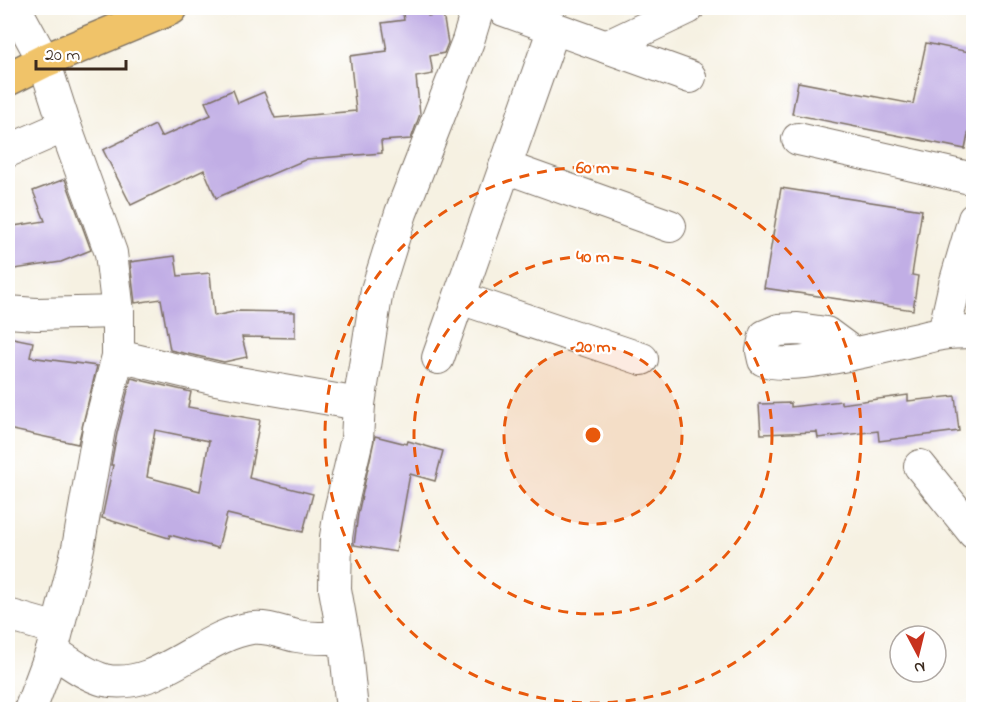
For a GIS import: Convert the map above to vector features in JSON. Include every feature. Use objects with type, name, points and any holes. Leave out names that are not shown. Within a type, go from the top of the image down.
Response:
[{"type":"main road","points":[[8,79],[39,53],[171,8]]},
{"type":"street","points":[[15,8],[39,53],[111,253],[118,312],[118,356],[99,429],[78,548],[54,640],[30,710]]},
{"type":"street","points":[[352,710],[346,651],[335,589],[336,537],[357,439],[359,404],[377,290],[401,213],[468,41],[478,8]]},
{"type":"street","points":[[505,8],[504,10],[690,77]]},
{"type":"street","points":[[606,47],[688,8]]},
{"type":"street","points":[[438,358],[554,28]]},
{"type":"street","points":[[8,151],[65,126]]},
{"type":"street","points":[[798,140],[974,179]]},
{"type":"street","points":[[505,167],[670,226]]},
{"type":"street","points":[[853,353],[959,333],[974,219]]},
{"type":"street","points":[[459,298],[642,358]]},
{"type":"street","points":[[8,312],[36,314],[118,312]]},
{"type":"street","points":[[118,356],[216,380],[359,404]]},
{"type":"street","points":[[920,466],[974,533]]},
{"type":"street","points":[[8,615],[54,640],[85,672],[103,680],[138,679],[171,666],[216,641],[254,627],[298,637],[343,638]]},
{"type":"building","points":[[402,8],[427,8],[428,16],[443,14],[448,43],[444,53],[430,56],[433,74],[416,77],[420,114],[411,139],[381,141],[382,153],[307,159],[216,198],[204,170],[131,205],[103,150],[155,125],[161,137],[211,115],[205,102],[233,90],[238,103],[264,92],[275,118],[356,111],[350,56],[387,51],[382,23],[404,20]]},
{"type":"building","points":[[926,43],[974,53],[974,107],[965,149],[792,114],[798,82],[913,104]]},
{"type":"building","points":[[65,179],[91,250],[61,262],[8,270],[8,227],[45,221],[33,191]]},
{"type":"building","points":[[781,188],[922,210],[912,275],[918,276],[913,310],[764,288]]},
{"type":"building","points":[[175,256],[178,276],[210,273],[214,316],[238,311],[295,312],[295,338],[242,337],[247,357],[224,362],[170,350],[161,299],[135,303],[130,262]]},
{"type":"building","points":[[8,337],[33,342],[30,357],[97,366],[78,444],[8,429]]},
{"type":"building","points":[[131,378],[191,392],[188,407],[260,420],[249,478],[313,494],[303,532],[227,514],[218,548],[170,535],[169,538],[102,518],[117,433]],"holes":[[[155,430],[209,441],[200,491],[147,477]]]},
{"type":"building","points":[[908,395],[908,401],[955,396],[959,431],[879,441],[878,431],[818,438],[817,432],[761,434],[759,404],[791,403],[791,407],[841,401],[841,404]]},
{"type":"building","points":[[375,436],[407,444],[408,441],[443,451],[435,481],[410,474],[396,552],[354,545],[358,514]]}]
